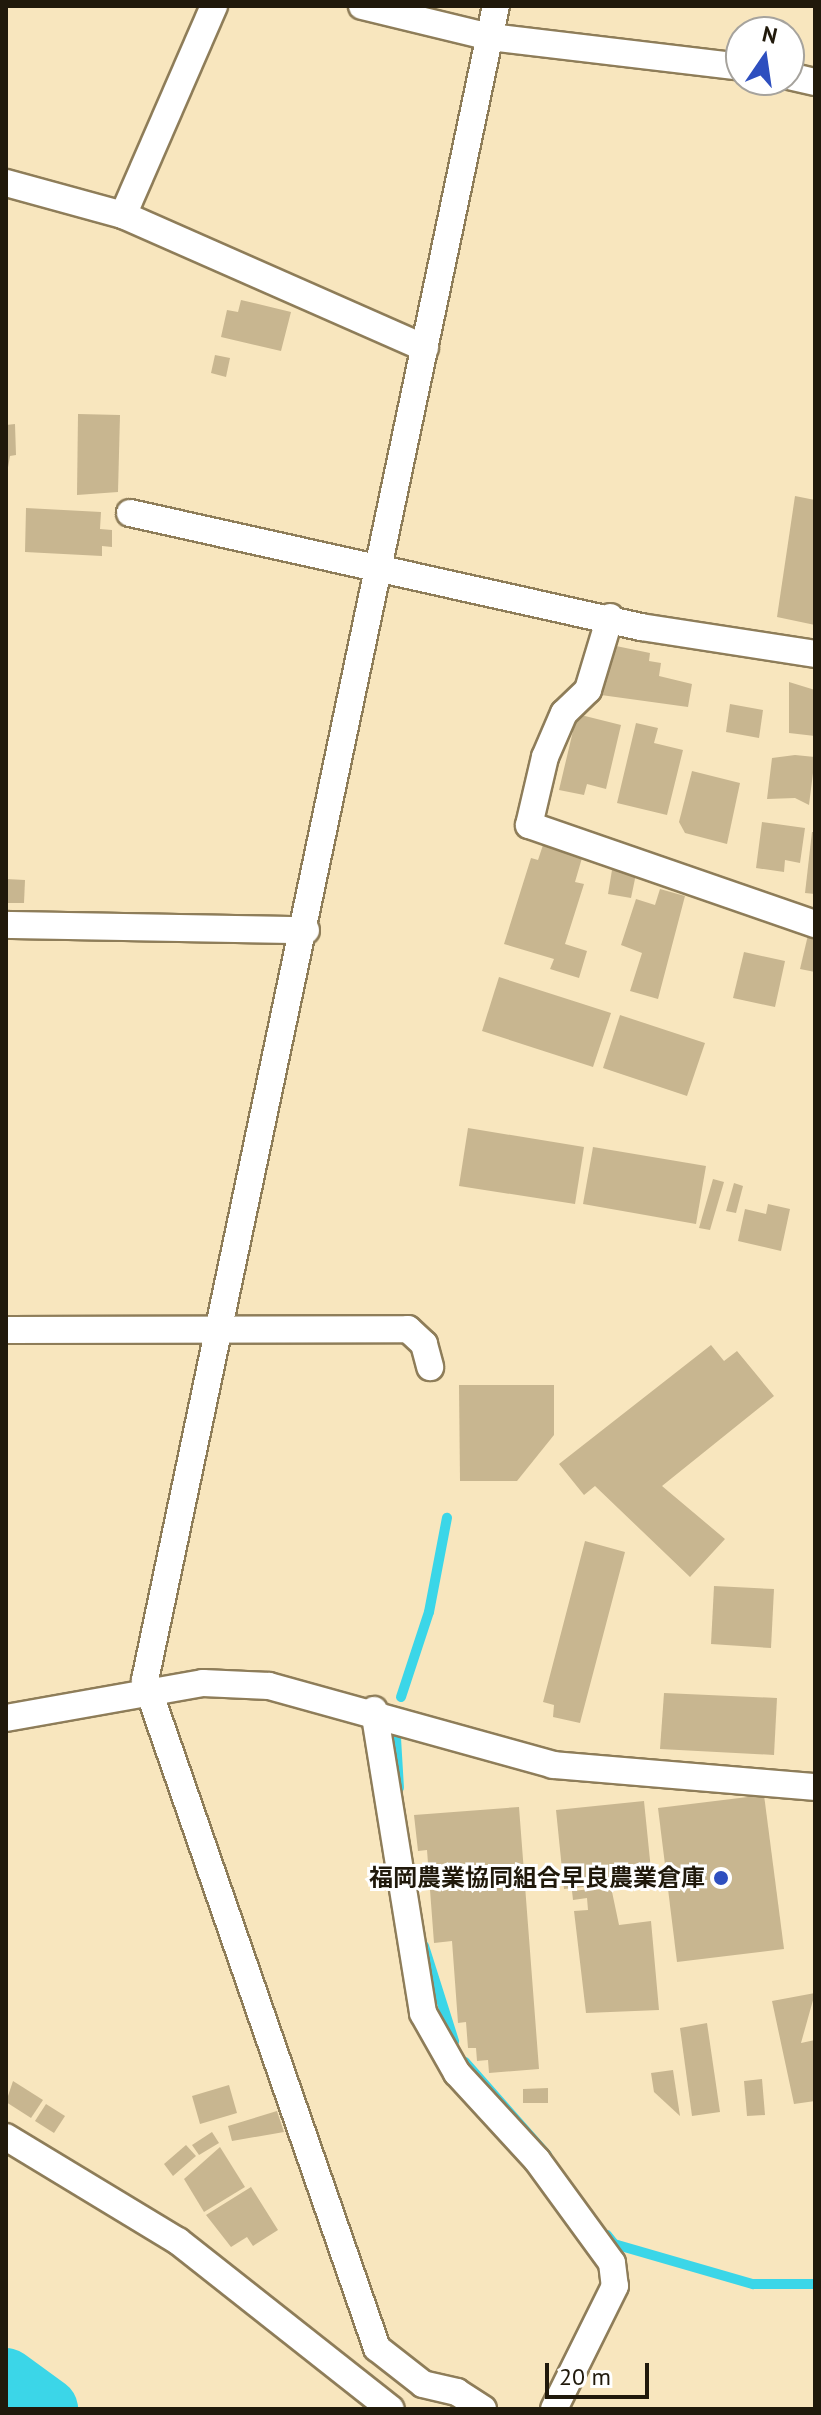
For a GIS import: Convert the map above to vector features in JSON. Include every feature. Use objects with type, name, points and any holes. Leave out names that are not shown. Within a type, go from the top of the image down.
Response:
[{"type":"street","points":[[123,215],[214,6]]},
{"type":"street","points":[[362,6],[490,37],[725,65]]},
{"type":"street","points":[[483,2409],[457,2392],[423,2384],[377,2348],[145,1680],[306,930],[496,6]]},
{"type":"street","points":[[6,183],[123,215],[425,348]]},
{"type":"street","points":[[130,513],[610,617],[815,654]]},
{"type":"street","points":[[610,617],[588,690],[564,713],[545,757],[529,825],[815,924]]},
{"type":"street","points":[[6,925],[306,930]]},
{"type":"street","points":[[6,1330],[408,1329],[424,1344],[430,1367]]},
{"type":"street","points":[[6,1718],[203,1683],[269,1686],[374,1710],[477,1749],[553,1765],[815,1787]]},
{"type":"street","points":[[374,1710],[423,2013],[457,2073],[537,2160],[612,2263],[615,2286],[554,2409]]},
{"type":"street","points":[[6,2137],[178,2241],[391,2409]]},
{"type":"building","points":[[241,300],[291,312],[281,351],[221,337],[227,310],[238,312]]},
{"type":"building","points":[[215,355],[230,358],[226,377],[211,373]]},
{"type":"building","points":[[78,414],[120,415],[118,492],[77,495]]},
{"type":"building","points":[[15,424],[16,455],[10,456],[6,479],[6,425]]},
{"type":"building","points":[[795,496],[815,500],[815,625],[777,617]]},
{"type":"building","points":[[26,508],[101,512],[100,529],[112,530],[112,547],[102,546],[102,556],[25,552]]},
{"type":"building","points":[[616,646],[650,653],[649,661],[661,663],[659,676],[692,684],[688,707],[601,695]]},
{"type":"building","points":[[789,682],[815,690],[815,736],[789,733]]},
{"type":"building","points":[[730,704],[763,710],[759,738],[726,732]]},
{"type":"building","points":[[577,714],[621,725],[606,789],[587,784],[584,795],[559,790]]},
{"type":"building","points":[[636,723],[658,728],[654,743],[683,750],[667,815],[617,803]]},
{"type":"building","points":[[795,755],[815,757],[809,805],[795,798],[767,799],[772,758]]},
{"type":"building","points":[[692,771],[740,783],[727,844],[685,833],[679,822]]},
{"type":"building","points":[[762,822],[805,828],[800,863],[785,860],[784,872],[756,868]]},
{"type":"building","points":[[812,832],[815,832],[815,894],[805,893]]},
{"type":"building","points":[[543,845],[582,858],[575,882],[584,884],[565,944],[587,951],[579,978],[550,969],[554,959],[504,944],[531,858],[538,860]]},
{"type":"building","points":[[612,870],[636,874],[631,898],[608,894]]},
{"type":"building","points":[[6,879],[25,880],[24,903],[6,903]]},
{"type":"building","points":[[660,889],[685,896],[658,999],[630,991],[642,953],[621,945],[636,899],[655,905]]},
{"type":"building","points":[[808,935],[815,937],[815,972],[800,969]]},
{"type":"building","points":[[744,952],[785,961],[775,1007],[733,998]]},
{"type":"building","points":[[499,977],[611,1013],[593,1067],[482,1031]]},
{"type":"building","points":[[620,1015],[705,1043],[687,1096],[603,1068]]},
{"type":"building","points":[[468,1128],[584,1147],[575,1204],[459,1186]]},
{"type":"building","points":[[593,1147],[706,1166],[696,1224],[583,1204]]},
{"type":"building","points":[[713,1179],[724,1182],[710,1230],[699,1228]]},
{"type":"building","points":[[734,1183],[743,1186],[736,1213],[726,1211]]},
{"type":"building","points":[[768,1204],[790,1209],[781,1251],[738,1241],[745,1209],[766,1214]]},
{"type":"building","points":[[711,1345],[724,1361],[737,1351],[774,1396],[662,1486],[725,1539],[690,1577],[595,1486],[584,1495],[559,1464]]},
{"type":"building","points":[[459,1385],[554,1385],[554,1435],[517,1481],[460,1481]]},
{"type":"building","points":[[585,1541],[625,1552],[580,1723],[553,1717],[554,1705],[543,1702]]},
{"type":"building","points":[[714,1586],[774,1589],[771,1648],[711,1644]]},
{"type":"building","points":[[664,1693],[777,1698],[774,1755],[660,1749]]},
{"type":"building","name":"福岡農業協同組合早良農業倉庫","points":[[764,1795],[784,1949],[677,1962],[658,1808]]},
{"type":"building","points":[[644,1801],[652,1880],[564,1889],[556,1810]]},
{"type":"building","points":[[519,1807],[539,2069],[489,2073],[488,2060],[477,2061],[476,2048],[468,2048],[466,2022],[458,2023],[452,1941],[434,1943],[427,1850],[418,1851],[414,1815]]},
{"type":"building","points":[[611,1887],[619,1925],[651,1921],[659,2010],[586,2013],[574,1911],[588,1910],[587,1898],[573,1900],[572,1891]]},
{"type":"building","points":[[815,1993],[801,2043],[815,2040],[815,2101],[794,2104],[772,2001]]},
{"type":"building","points":[[707,2023],[720,2112],[692,2116],[680,2028]]},
{"type":"building","points":[[673,2070],[680,2116],[654,2092],[651,2073]]},
{"type":"building","points":[[762,2079],[765,2115],[747,2116],[744,2081]]},
{"type":"building","points":[[13,2081],[43,2100],[31,2118],[6,2102]]},
{"type":"building","points":[[229,2085],[237,2113],[200,2124],[192,2096]]},
{"type":"building","points":[[548,2088],[548,2103],[523,2103],[523,2089]]},
{"type":"building","points":[[46,2104],[65,2116],[54,2133],[35,2121]]},
{"type":"building","points":[[277,2111],[284,2132],[232,2141],[228,2126]]},
{"type":"building","points":[[212,2132],[219,2143],[199,2155],[192,2145]]},
{"type":"building","points":[[186,2145],[196,2156],[173,2176],[164,2164]]},
{"type":"building","points":[[220,2147],[245,2187],[204,2212],[184,2179]]},
{"type":"building","points":[[251,2187],[278,2230],[253,2246],[247,2237],[231,2247],[206,2215]]},
{"type":"waterway","points":[[401,1697],[429,1612],[447,1518]]},
{"type":"waterway","points":[[396,1738],[399,1788]]},
{"type":"waterway","points":[[424,1946],[454,2041]]},
{"type":"waterway","points":[[465,2062],[547,2155]]},
{"type":"waterway","points":[[607,2235],[614,2244],[753,2284],[815,2284]]},
{"type":"waterway","points":[[6,2379],[47,2409]]},
{"type":"place","name":"福岡農業協同組合早良農業倉庫","points":[[721,1878]]}]
